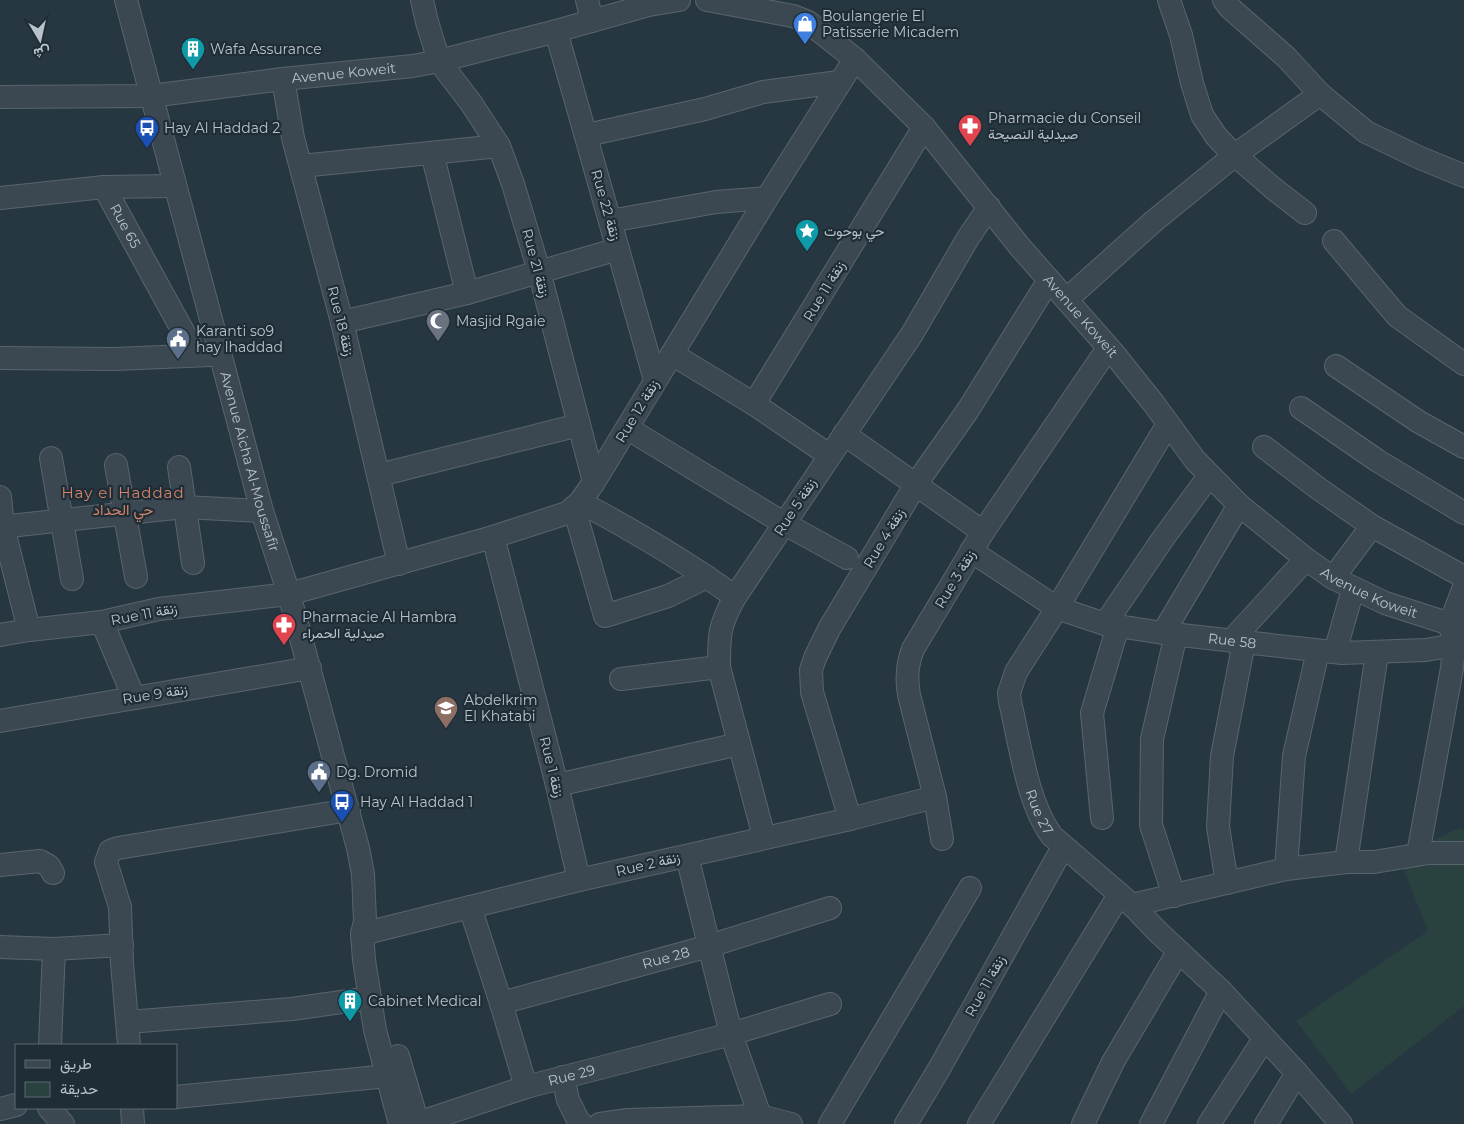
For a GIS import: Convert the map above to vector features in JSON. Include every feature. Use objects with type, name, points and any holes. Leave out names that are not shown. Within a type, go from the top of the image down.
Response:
[{"type":"street","name":"Avenue Aicha Al-Moussafir","points":[[126,0],[262,511],[289,594],[349,810],[362,864],[370,998],[376,1030],[388,1076],[413,1124]]},
{"type":"street","name":"Rue 21 زنقة","points":[[422,0],[426,22],[439,61],[471,103],[499,146],[513,184],[539,271],[594,482]]},
{"type":"street","name":"Avenue Koweit","points":[[0,97],[151,96],[282,79],[413,66],[556,31],[589,10],[679,0]]},
{"type":"street","name":"Avenue Koweit","points":[[707,0],[793,16],[808,22],[855,58],[924,127],[1049,280],[1115,355],[1194,460],[1239,505],[1306,559],[1383,610],[1456,633]]},
{"type":"street","points":[[1169,0],[1181,35],[1192,83],[1202,115],[1216,136],[1235,155],[1274,190],[1305,213]]},
{"type":"street","points":[[1224,0],[1237,14],[1286,57],[1320,94],[1366,132],[1418,157],[1464,176]]},
{"type":"street","name":"Rue 22 زنقة","points":[[556,31],[656,380]]},
{"type":"street","name":"Rue 12 زنقة","points":[[577,505],[594,482],[767,198],[855,58]]},
{"type":"street","name":"Rue 18 زنقة","points":[[282,79],[293,138],[342,322],[399,564]]},
{"type":"street","points":[[587,135],[705,109],[763,92],[839,82]]},
{"type":"street","points":[[1067,299],[1154,221],[1235,155],[1320,94]]},
{"type":"street","name":"Rue 11 زنقة","points":[[754,404],[924,127]]},
{"type":"street","points":[[301,166],[499,146]]},
{"type":"street","points":[[432,153],[467,293]]},
{"type":"street","points":[[104,188],[175,186]]},
{"type":"street","name":"Rue 65","points":[[0,198],[104,188],[196,354]]},
{"type":"street","points":[[610,221],[716,202],[767,198]]},
{"type":"street","name":"Rue 5 زنقة","points":[[764,837],[720,667],[719,638],[722,624],[735,597],[912,334],[968,238],[989,207]]},
{"type":"street","points":[[1334,241],[1397,316],[1464,364]]},
{"type":"street","points":[[342,322],[467,293],[618,249]]},
{"type":"street","name":"Rue 4 زنقة","points":[[850,819],[812,692],[811,670],[829,629],[916,484],[968,410],[1049,280]]},
{"type":"street","name":"Rue 3 زنقة","points":[[942,839],[935,797],[909,694],[908,661],[913,649],[983,532],[1108,348]]},
{"type":"street","points":[[0,358],[115,359],[196,354],[221,355]]},
{"type":"street","points":[[672,354],[754,404],[829,455]]},
{"type":"street","points":[[1336,366],[1419,422],[1464,447]]},
{"type":"street","points":[[1301,408],[1378,461],[1464,513]]},
{"type":"street","name":"Rue 27","points":[[1168,424],[1057,608],[1016,672],[1010,693],[1036,809],[1043,824],[1063,847],[1126,900],[1178,952],[1221,991],[1264,1039],[1298,1073],[1341,1124]]},
{"type":"street","points":[[379,475],[579,425]]},
{"type":"street","points":[[627,428],[785,524],[846,558]]},
{"type":"street","points":[[844,434],[983,532]]},
{"type":"street","points":[[1264,447],[1318,489],[1372,526],[1464,577]]},
{"type":"street","points":[[51,458],[72,579]]},
{"type":"street","points":[[116,465],[136,577]]},
{"type":"street","points":[[179,467],[193,563]]},
{"type":"street","points":[[1102,818],[1092,713],[1111,625],[1157,547],[1209,476]]},
{"type":"street","points":[[0,497],[2,527],[29,630]]},
{"type":"street","points":[[289,594],[493,537],[567,513],[577,505]]},
{"type":"street","points":[[577,505],[644,537],[735,597]]},
{"type":"street","points":[[577,505],[605,616],[668,596],[707,577]]},
{"type":"street","points":[[1174,896],[1152,825],[1152,739],[1170,634],[1239,505]]},
{"type":"street","points":[[2,527],[184,507],[262,511]]},
{"type":"street","points":[[1333,578],[1372,526]]},
{"type":"street","name":"Rue 1 زنقة","points":[[493,537],[580,880]]},
{"type":"street","name":"Rue 58","points":[[971,551],[1057,608],[1111,625],[1170,634],[1326,652],[1377,653],[1426,650],[1456,633]]},
{"type":"street","points":[[1227,883],[1218,827],[1222,756],[1237,641],[1306,559]]},
{"type":"street","points":[[1418,854],[1452,668],[1464,588]]},
{"type":"street","points":[[1286,869],[1294,756],[1326,652],[1353,589]]},
{"type":"street","name":"Rue 11 زنقة","points":[[0,635],[102,622],[159,609],[289,594]]},
{"type":"street","points":[[102,622],[134,698]]},
{"type":"street","points":[[1346,862],[1377,653]]},
{"type":"street","points":[[621,679],[720,667]]},
{"type":"street","name":"Rue 9 زنقة","points":[[0,721],[310,668]]},
{"type":"street","points":[[557,784],[739,744]]},
{"type":"street","name":"Rue 2 زنقة","points":[[366,930],[764,837],[850,819],[935,797]]},
{"type":"street","points":[[130,1044],[120,907],[106,862],[110,851],[118,848],[349,810]]},
{"type":"street","name":"Rue 11 زنقة","points":[[906,1124],[939,1069],[1063,847]]},
{"type":"street","points":[[979,1124],[1126,900],[1174,896],[1286,869],[1346,862],[1374,862],[1418,854],[1464,853]]},
{"type":"street","points":[[687,856],[731,1034],[760,1116]]},
{"type":"street","points":[[0,864],[40,861],[49,866],[53,874]]},
{"type":"street","points":[[830,1124],[970,888]]},
{"type":"street","points":[[470,907],[526,1087]]},
{"type":"street","name":"Rue 28","points":[[501,1002],[708,946],[830,908]]},
{"type":"street","name":"Avenue Aicha Al-Moussafir","points":[[366,930],[413,1124]]},
{"type":"street","points":[[0,947],[54,949],[122,945]]},
{"type":"street","points":[[50,1044],[54,949]]},
{"type":"street","points":[[1083,1124],[1113,1062],[1178,952]]},
{"type":"street","points":[[1151,1124],[1221,991]]},
{"type":"street","points":[[128,1022],[292,1009],[370,998]]},
{"type":"street","name":"Rue 29","points":[[413,1124],[526,1087],[731,1034],[830,1004]]},
{"type":"street","points":[[1209,1124],[1264,1039]]},
{"type":"street","points":[[1266,1124],[1298,1073]]},
{"type":"street","points":[[178,1097],[388,1076]]},
{"type":"street","points":[[563,1077],[573,1112],[580,1124],[582,1124]]},
{"type":"street","points":[[0,1109],[15,1105]]},
{"type":"street","points":[[49,1109],[63,1124]]},
{"type":"street","points":[[132,1109],[133,1124]]},
{"type":"street","points":[[600,1124],[628,1120],[760,1116],[787,1123]]},
{"type":"green space","points":[[1459,828],[1464,830],[1464,1006],[1351,1094],[1296,1021],[1428,931],[1399,857]]},
{"type":"place","name":"Boulangerie El Patisserie Micadem","points":[[805,45]]},
{"type":"place","name":"Wafa Assurance","points":[[193,70]]},
{"type":"place","name":"Pharmacie du Conseil صيدلية النصيحة","points":[[970,147]]},
{"type":"place","name":"Hay Al Haddad 2","points":[[147,149]]},
{"type":"place","name":"حي بوحوت","points":[[807,252]]},
{"type":"place","name":"Masjid Rgaie","points":[[438,342]]},
{"type":"place","name":"Karanti so9 hay lhaddad","points":[[178,360]]},
{"type":"place","name":"Pharmacie Al Hambra صيدلية الحمراء","points":[[284,646]]},
{"type":"place","name":"Abdelkrim El Khatabi","points":[[446,729]]},
{"type":"place","name":"Dg. Dromid","points":[[319,793]]},
{"type":"place","name":"Hay Al Haddad 1","points":[[342,823]]},
{"type":"place","name":"Cabinet Medical","points":[[350,1022]]},
{"type":"district","name":"Hay el Haddad حي الحداد","points":[[123,500]]}]
